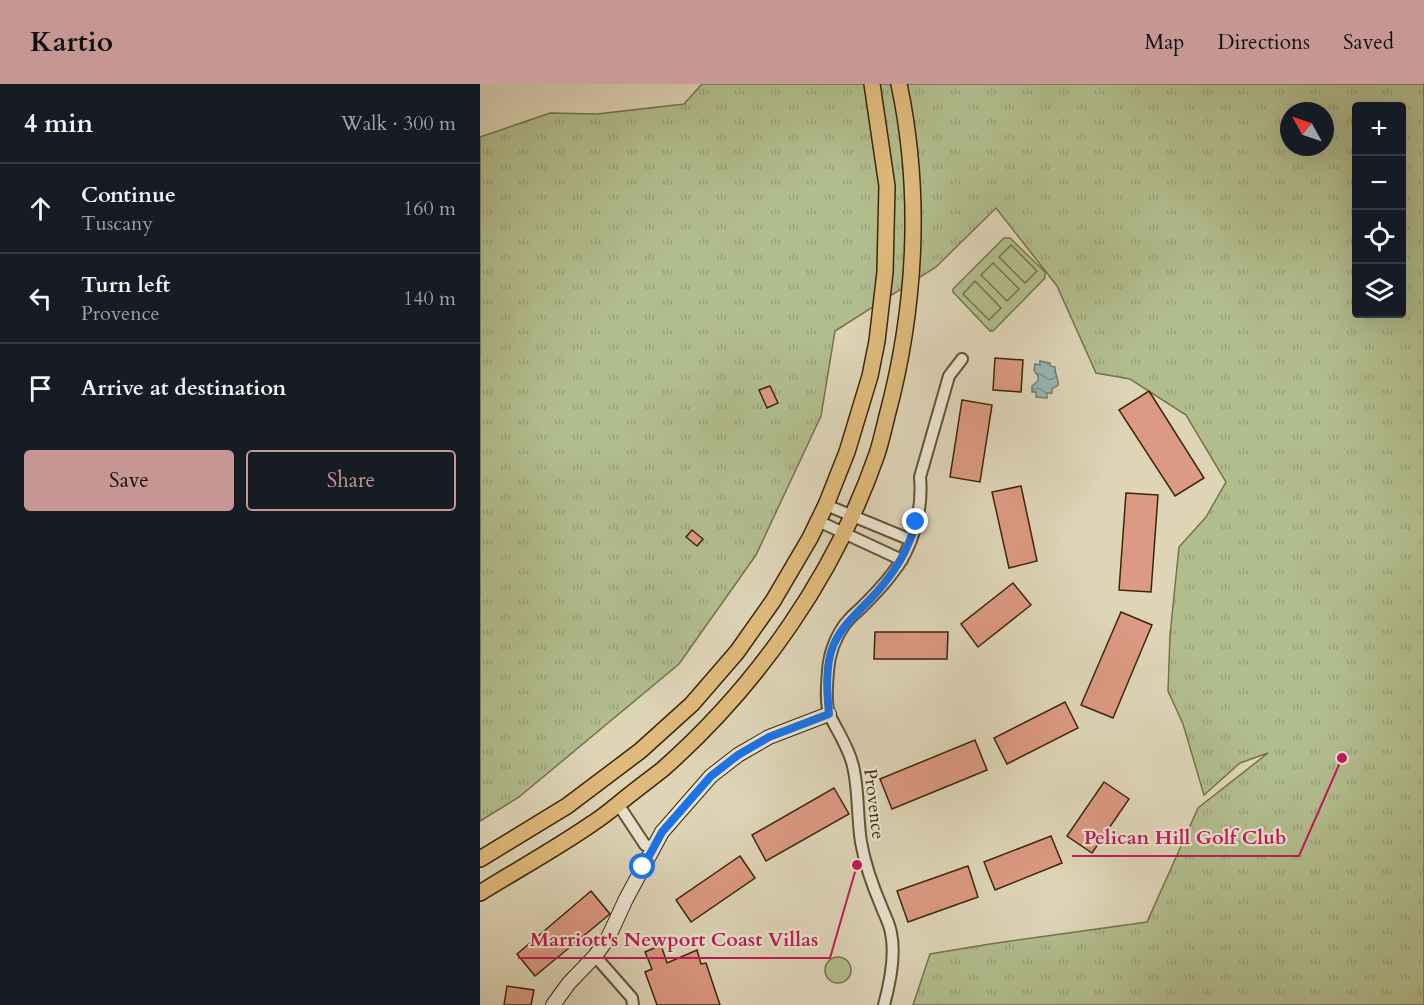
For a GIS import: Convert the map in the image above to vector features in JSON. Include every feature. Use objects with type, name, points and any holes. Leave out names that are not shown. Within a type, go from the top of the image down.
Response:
[{"type":"main road","points":[[480,859],[567,806],[640,751],[692,704],[737,652],[773,601],[818,521],[848,452],[870,376],[877,341],[885,272],[887,186],[872,84]]},
{"type":"main road","points":[[480,893],[593,824],[663,769],[706,728],[750,680],[785,633],[825,569],[852,516],[877,453],[895,388],[907,325],[913,250],[912,180],[899,84]]},
{"type":"street","name":"Provence","points":[[884,1005],[890,986],[891,933],[872,882],[861,843],[853,763],[829,714],[828,670],[832,648],[844,625],[893,573],[911,540],[922,491],[920,477],[949,376],[962,359]]},
{"type":"street","points":[[826,505],[911,540]]},
{"type":"street","points":[[818,521],[902,560]]},
{"type":"street","points":[[553,1005],[569,983],[596,956],[608,938],[662,832],[711,776],[738,755],[769,737],[829,714]]},
{"type":"street","points":[[618,804],[645,844],[654,847]]},
{"type":"street","points":[[596,956],[632,998],[633,1005]]},
{"type":"green space","points":[[702,84],[1424,84],[1424,1005],[913,1005],[930,954],[1147,922],[1198,808],[1268,753],[1240,763],[1204,795],[1183,724],[1168,691],[1170,635],[1179,547],[1206,517],[1226,482],[1186,415],[1130,379],[1096,373],[1057,286],[996,208],[936,267],[835,331],[821,416],[756,555],[679,664],[519,797],[480,821],[480,137],[550,113],[597,114],[684,104]]},
{"type":"green space","points":[[1004,238],[1010,238],[1045,272],[1045,278],[993,331],[990,331],[953,292],[953,289]]},
{"type":"green space","points":[[1011,245],[1037,271],[1025,283],[999,257]]},
{"type":"green space","points":[[993,263],[1019,289],[1007,301],[981,275]]},
{"type":"green space","points":[[975,281],[1001,308],[989,320],[963,294]]},
{"type":"green space","points":[[838,957],[847,961],[851,970],[847,979],[838,983],[829,979],[825,970],[829,961]]},
{"type":"water","points":[[1040,361],[1050,363],[1050,366],[1055,367],[1058,380],[1058,385],[1052,389],[1052,393],[1047,393],[1047,398],[1036,397],[1036,392],[1032,392],[1032,386],[1038,381],[1034,370],[1035,364],[1040,365]]},
{"type":"building","points":[[995,358],[1023,360],[1021,392],[993,390]]},
{"type":"building","points":[[770,386],[778,403],[767,408],[759,390]]},
{"type":"building","points":[[1149,391],[1204,478],[1175,496],[1119,410]]},
{"type":"building","points":[[962,400],[992,405],[980,482],[950,477]]},
{"type":"building","points":[[1021,486],[1037,561],[1009,568],[992,492]]},
{"type":"building","points":[[1126,493],[1158,495],[1151,592],[1119,590]]},
{"type":"building","points":[[692,530],[703,539],[697,546],[686,537]]},
{"type":"building","points":[[1013,583],[1031,605],[978,647],[961,624]]},
{"type":"building","points":[[1121,612],[1152,625],[1113,718],[1081,705]]},
{"type":"building","points":[[875,632],[948,632],[947,659],[874,659]]},
{"type":"building","points":[[1065,702],[1078,728],[1007,764],[994,738]]},
{"type":"building","points":[[975,740],[987,770],[892,809],[880,779]]},
{"type":"building","points":[[1104,782],[1129,799],[1092,853],[1067,836]]},
{"type":"building","points":[[834,788],[849,814],[766,861],[752,835]]},
{"type":"building","points":[[1051,836],[1062,863],[995,890],[984,862]]},
{"type":"building","points":[[740,856],[755,878],[691,922],[676,900]]},
{"type":"building","points":[[968,866],[978,897],[908,922],[897,891]]},
{"type":"building","points":[[591,891],[610,914],[535,976],[517,954]]},
{"type":"building","points":[[661,945],[667,963],[697,950],[701,964],[706,963],[720,1005],[657,1005],[645,972],[652,969],[645,952]]},
{"type":"building","points":[[507,986],[534,990],[531,1005],[504,1005]]},
{"type":"place","name":"Pelican Hill Golf Club","points":[[1342,758]]},
{"type":"place","name":"Marriott's Newport Coast Villas","points":[[857,865]]},
{"type":"route","points":[[643,867],[662,832],[711,776],[738,755],[769,737],[829,714],[828,670],[832,648],[844,625],[893,573],[902,560],[916,522]]}]
